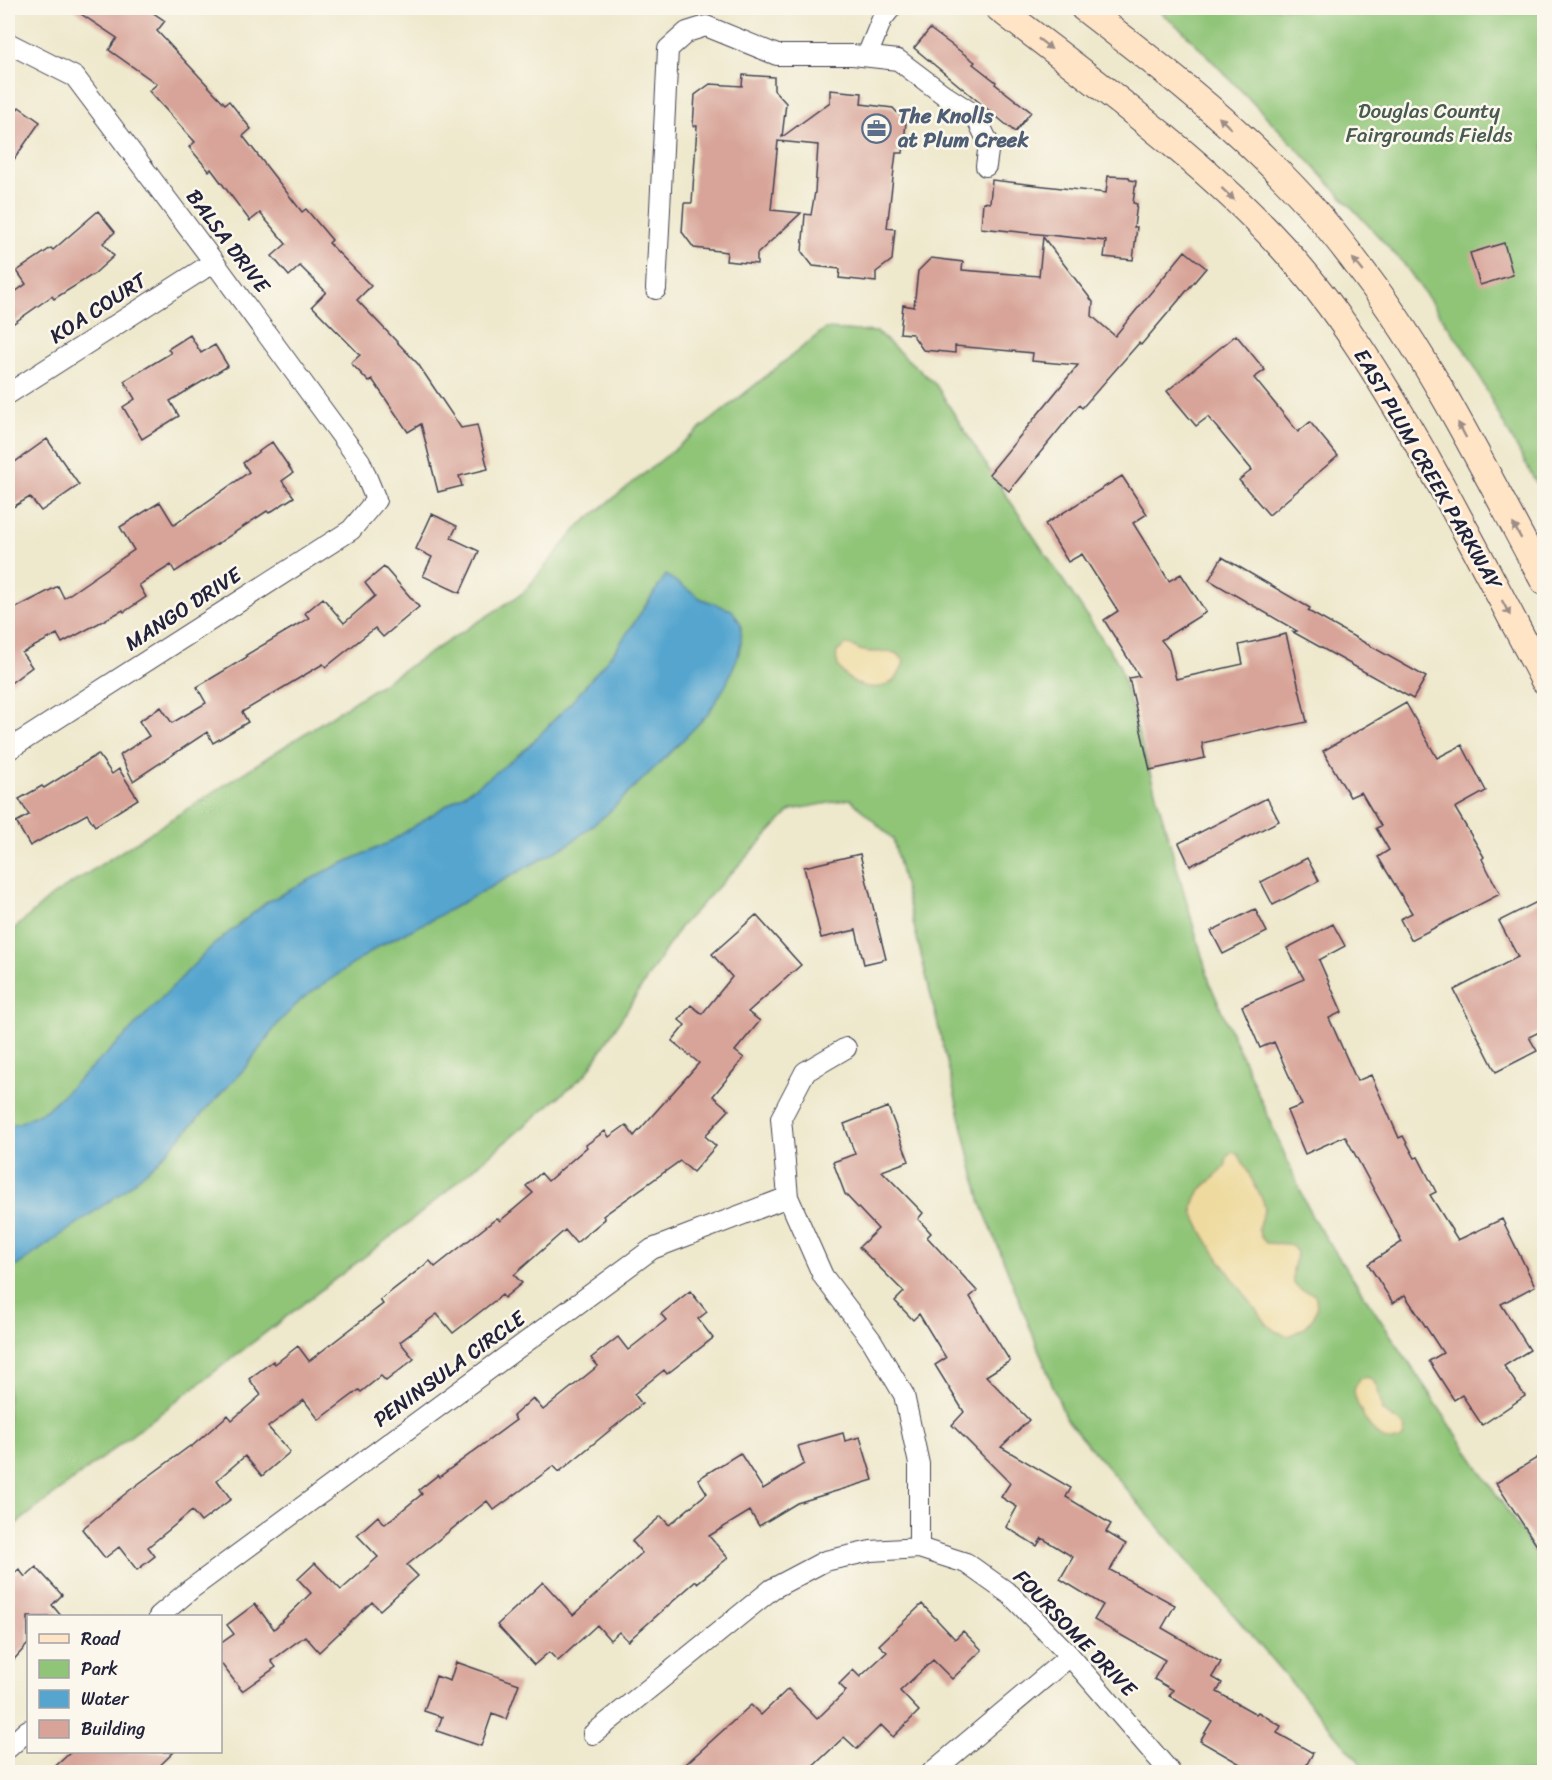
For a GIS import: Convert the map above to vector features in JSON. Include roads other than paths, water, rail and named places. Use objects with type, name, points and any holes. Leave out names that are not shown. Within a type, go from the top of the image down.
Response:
[{"type":"main road","name":"EAST PLUM CREEK PARKWAY","points":[[999,8],[1171,143],[1250,214],[1304,272],[1360,347],[1391,397],[1545,680]]},
{"type":"main road","points":[[1084,8],[1162,69],[1228,125],[1286,179],[1340,242],[1399,322],[1431,373],[1545,581]]},
{"type":"street","points":[[867,56],[882,19],[891,8]]},
{"type":"street","points":[[656,289],[668,49],[687,32],[706,26],[777,55],[867,56],[898,60],[975,115],[989,144],[986,166]]},
{"type":"street","name":"BALSA DRIVE","points":[[8,43],[75,77],[214,261],[360,461],[376,500]]},
{"type":"street","name":"KOA COURT","points":[[8,394],[214,261]]},
{"type":"street","name":"MANGO DRIVE","points":[[8,750],[351,530],[376,500]]},
{"type":"street","points":[[846,1048],[805,1072],[781,1118],[788,1197],[824,1276],[872,1341],[904,1395],[919,1464],[919,1548]]},
{"type":"street","name":"PENINSULA CIRCLE","points":[[161,1615],[191,1589],[652,1249],[788,1197]]},
{"type":"street","name":"FOURSOME DRIVE","points":[[593,1734],[772,1589],[825,1561],[871,1551],[919,1548],[966,1563],[1011,1595],[1070,1656],[1170,1773]]},
{"type":"street","points":[[932,1773],[1070,1656]]},
{"type":"street","points":[[8,1748],[27,1731]]},
{"type":"water","points":[[666,575],[702,599],[732,610],[741,624],[738,656],[726,685],[708,714],[607,814],[569,844],[381,945],[302,999],[279,1022],[247,1066],[158,1161],[121,1193],[8,1272],[8,1125],[19,1123],[46,1110],[122,1039],[212,946],[267,902],[332,868],[388,843],[486,780],[527,748],[575,698],[617,648]]},
{"type":"place","name":"The Knolls at Plum Creek","points":[[877,128]]},
{"type":"park label","name":"Douglas County Fairgrounds Fields","points":[[1429,123]]}]
